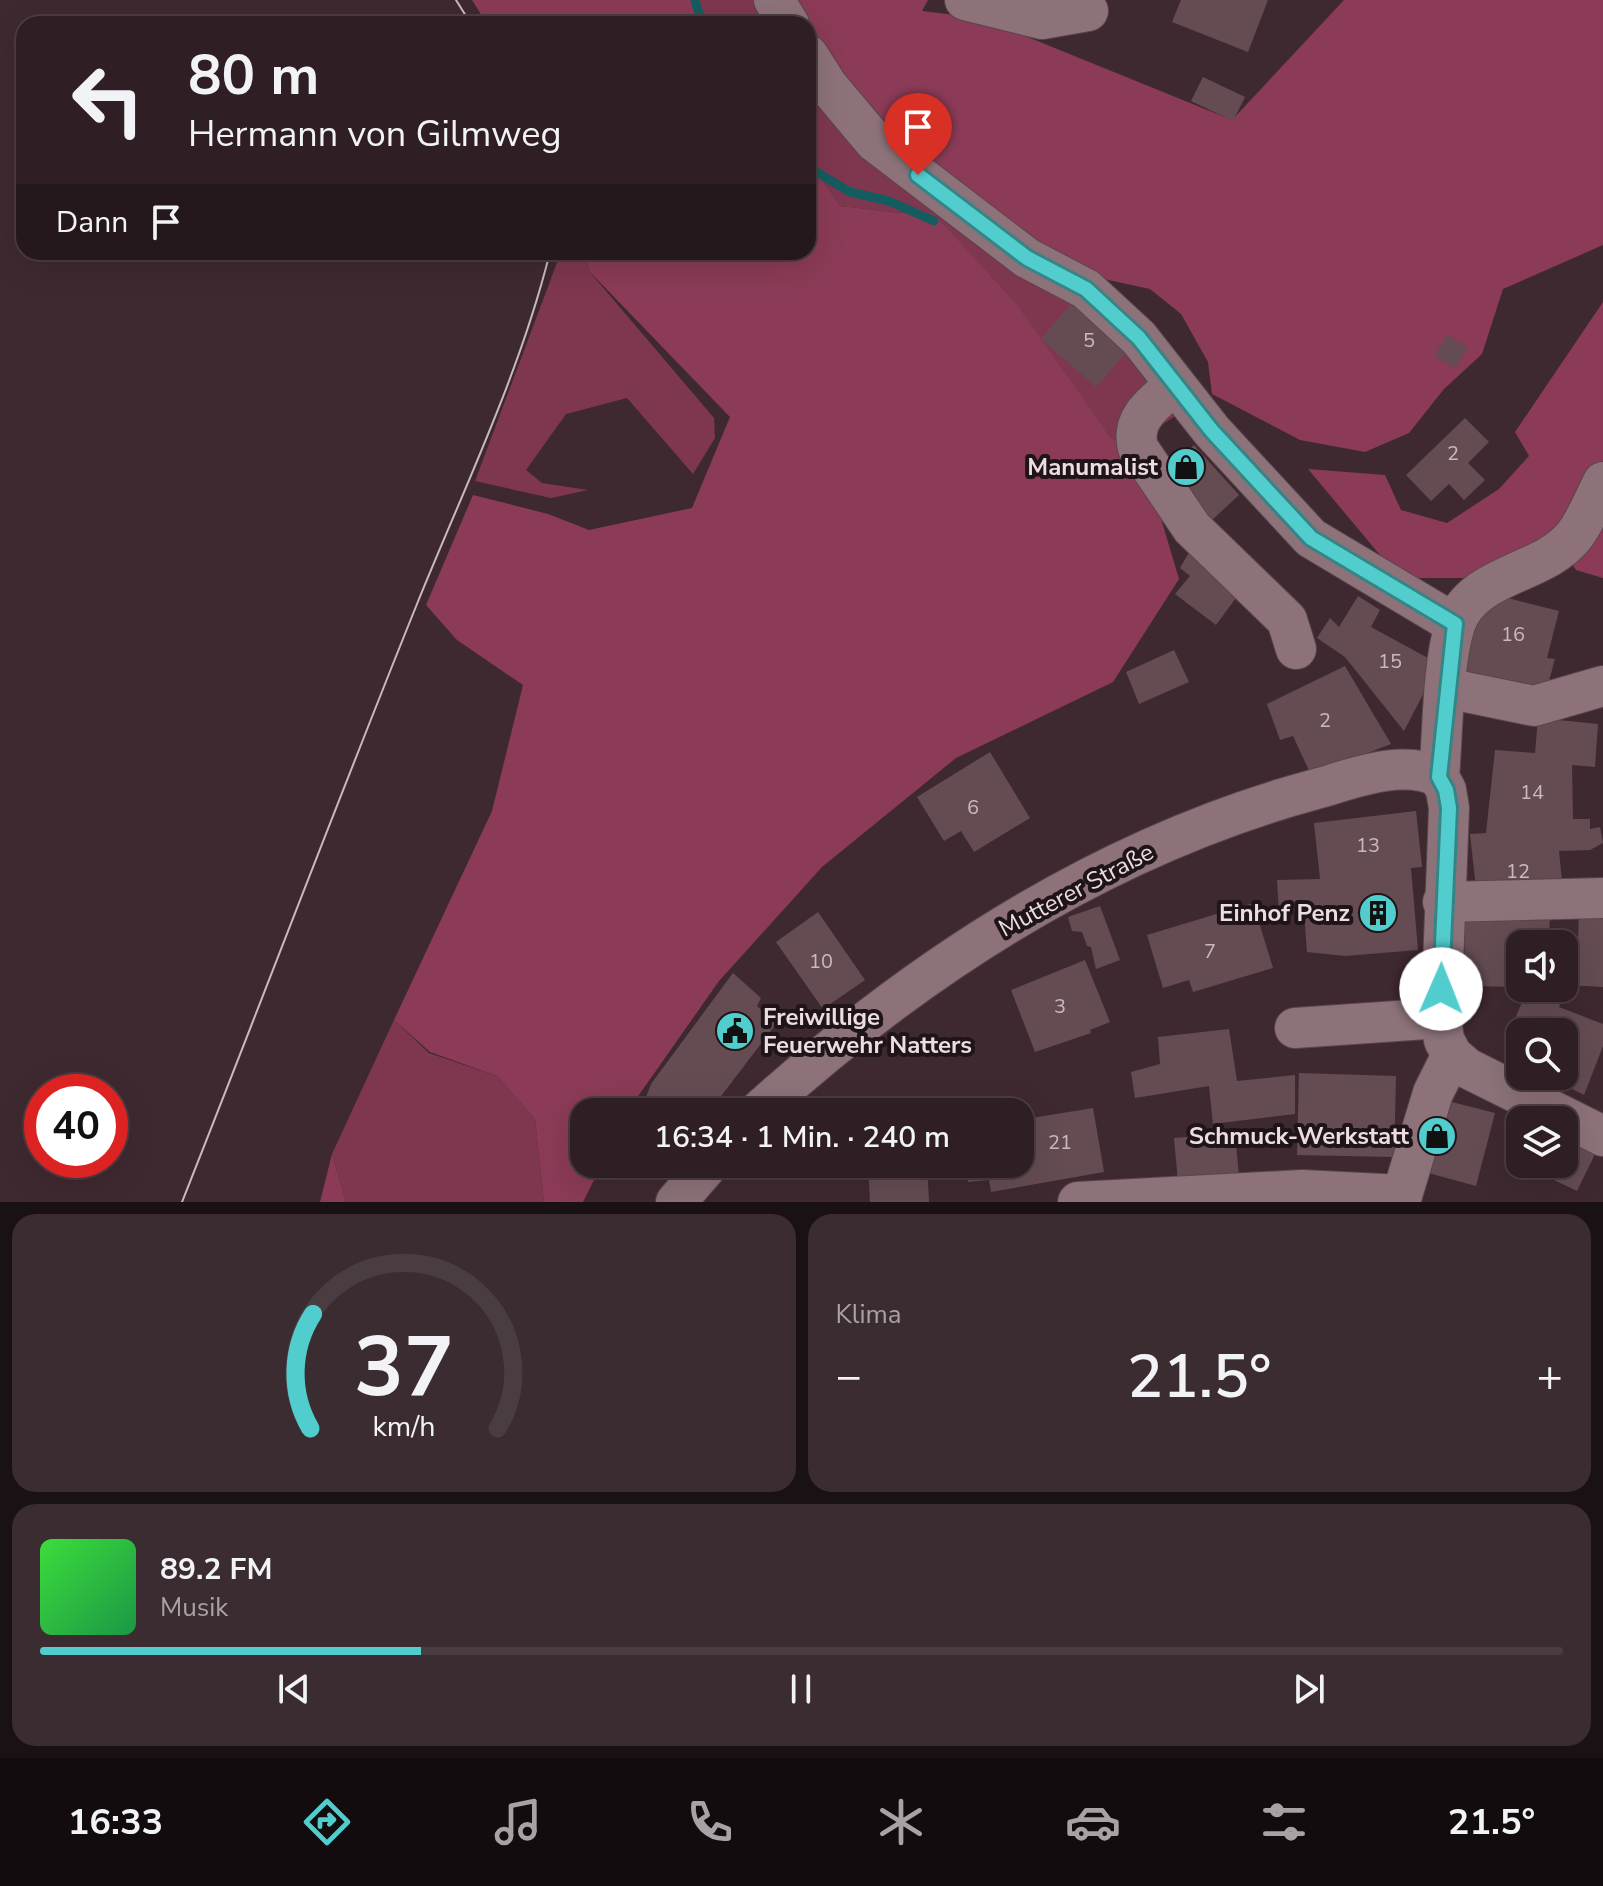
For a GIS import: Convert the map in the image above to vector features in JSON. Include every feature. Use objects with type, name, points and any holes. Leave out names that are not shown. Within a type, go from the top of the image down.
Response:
[{"type":"street","points":[[965,0],[1042,19],[1088,11]]},
{"type":"street","points":[[816,68],[874,141],[1027,258],[1086,289],[1139,338],[1252,477],[1311,538],[1455,624]]},
{"type":"street","points":[[1175,385],[1142,415],[1135,436],[1138,448],[1192,528],[1287,620],[1296,649]]},
{"type":"street","points":[[1603,482],[1574,536],[1538,564],[1493,583],[1469,602],[1455,624],[1439,777],[1446,790],[1449,808],[1443,902],[1441,1018],[1444,1040],[1452,1055],[1495,1084],[1603,1136]]},
{"type":"street","points":[[1446,688],[1534,706],[1603,686]]},
{"type":"street","name":"Mutterer Straße","points":[[774,1098],[902,991],[1013,922],[1118,863],[1242,810],[1349,780],[1413,768],[1439,777]]},
{"type":"street","points":[[1443,902],[1603,898]]},
{"type":"street","points":[[1295,1028],[1441,1018]]},
{"type":"street","points":[[1078,1202],[1302,1190],[1401,1198],[1433,1093],[1452,1055]]},
{"type":"street","points":[[676,1202],[697,1178]]},
{"type":"shaded area","points":[[472,0],[693,0],[698,16],[482,16]]},
{"type":"shaded area","points":[[693,0],[763,0],[774,16],[698,16]]},
{"type":"shaded area","points":[[785,0],[928,0],[922,11],[981,18],[1232,120],[1344,0],[1603,0],[1603,245],[1503,289],[1482,354],[1444,389],[1409,433],[1365,452],[1300,440],[1212,394],[1208,362],[1181,314],[1150,289],[1099,278],[982,213],[881,130],[816,47],[816,16],[800,16]]},
{"type":"shaded area","points":[[816,75],[1074,295],[1181,412],[1126,449],[1110,437],[937,217],[840,206],[816,170]]},
{"type":"shaded area","points":[[816,170],[840,206],[937,217],[1017,305],[1110,437],[1143,458],[1179,579],[1113,682],[956,758],[822,867],[719,981],[637,1098],[570,1098],[570,1178],[595,1178],[583,1202],[544,1202],[535,1119],[497,1076],[430,1052],[394,1020],[492,811],[523,685],[457,640],[426,605],[473,495],[548,514],[589,530],[692,508],[730,417],[589,271],[587,260],[816,260]]},
{"type":"shaded area","points":[[558,260],[587,260],[589,271],[714,418],[715,438],[693,474],[627,398],[566,414],[526,470],[542,483],[588,490],[551,498],[475,481]]},
{"type":"shaded area","points":[[1603,302],[1603,578],[1576,570],[1552,536],[1486,578],[1411,578],[1380,555],[1308,469],[1385,475],[1401,510],[1447,523],[1499,489],[1529,456],[1515,432]]},
{"type":"shaded area","points":[[394,1020],[429,1053],[497,1076],[535,1119],[544,1202],[346,1202],[332,1154]]},
{"type":"shaded area","points":[[332,1154],[346,1202],[320,1202]]},
{"type":"building","points":[[1181,0],[1268,0],[1248,52],[1172,22]]},
{"type":"building","points":[[1203,77],[1245,97],[1233,121],[1191,101]]},
{"type":"building","points":[[1081,292],[1137,340],[1096,387],[1041,339]]},
{"type":"building","points":[[1447,335],[1468,347],[1455,368],[1434,356]]},
{"type":"building","points":[[1465,418],[1489,442],[1468,463],[1485,480],[1464,500],[1449,484],[1431,501],[1406,475]]},
{"type":"building","points":[[1194,445],[1239,495],[1211,521],[1168,468]]},
{"type":"building","points":[[1195,542],[1244,587],[1216,625],[1175,594],[1190,576],[1180,568]]},
{"type":"building","points":[[1484,592],[1559,611],[1547,658],[1555,659],[1543,703],[1461,682]]},
{"type":"building","points":[[1358,596],[1380,610],[1371,627],[1439,664],[1404,731],[1345,657],[1317,638],[1330,618],[1339,627]]},
{"type":"building","points":[[1174,650],[1189,682],[1139,704],[1126,672]]},
{"type":"building","points":[[1345,666],[1391,744],[1311,775],[1293,736],[1280,740],[1267,704]]},
{"type":"building","points":[[1538,718],[1598,724],[1595,767],[1572,765],[1573,819],[1590,819],[1590,829],[1600,827],[1603,843],[1590,850],[1559,851],[1563,891],[1477,897],[1470,834],[1486,833],[1495,750],[1535,753]]},
{"type":"building","points":[[990,752],[1030,818],[974,852],[961,831],[944,841],[917,797]]},
{"type":"building","points":[[1416,811],[1422,867],[1411,868],[1418,950],[1345,956],[1307,952],[1304,912],[1279,913],[1277,880],[1320,879],[1314,823]]},
{"type":"building","points":[[1253,903],[1273,968],[1193,992],[1189,980],[1163,988],[1147,935]]},
{"type":"building","points":[[1100,906],[1120,960],[1096,969],[1091,947],[1087,946],[1082,932],[1072,931],[1068,917]]},
{"type":"building","points":[[1465,908],[1550,910],[1549,930],[1506,930],[1506,987],[1464,986]]},
{"type":"building","points":[[1579,910],[1603,910],[1603,987],[1578,986]]},
{"type":"building","points":[[818,912],[865,980],[823,1009],[776,942]]},
{"type":"building","points":[[1085,960],[1110,1022],[1090,1030],[1091,1033],[1035,1052],[1011,990]]},
{"type":"building","points":[[733,973],[761,998],[757,1006],[776,1024],[720,1098],[646,1098],[651,1084]]},
{"type":"building","points":[[1522,1002],[1561,1002],[1559,1007],[1603,1024],[1603,1046],[1584,1095],[1574,1090],[1578,1090],[1578,1018],[1515,1018]]},
{"type":"building","points":[[1229,1029],[1237,1081],[1295,1075],[1295,1114],[1213,1124],[1209,1086],[1135,1098],[1131,1072],[1160,1064],[1158,1037]]},
{"type":"building","points":[[1299,1073],[1396,1076],[1394,1157],[1297,1155]]},
{"type":"building","points":[[1440,1099],[1495,1113],[1476,1186],[1421,1171]]},
{"type":"building","points":[[1093,1108],[1104,1172],[991,1192],[989,1180],[968,1182],[967,1178],[1034,1178],[1034,1118]]},
{"type":"building","points":[[1235,1133],[1240,1188],[1179,1193],[1174,1138]]},
{"type":"building","points":[[1578,1144],[1596,1152],[1577,1191],[1550,1178],[1578,1178]]},
{"type":"building","points":[[869,1178],[928,1178],[929,1202],[870,1202]]},
{"type":"waterway","points":[[695,0],[700,16]]},
{"type":"waterway","points":[[816,172],[850,192],[889,201],[934,221]]},
{"type":"tram line","points":[[456,0],[466,16]]},
{"type":"tram line","points":[[182,1202],[387,678],[490,430],[523,342],[548,260]]},
{"type":"place","name":"Manumalist","points":[[1186,467]]},
{"type":"place","name":"Einhof Penz","points":[[1378,913]]},
{"type":"place","name":"Freiwillige Feuerwehr Natters","points":[[735,1031]]},
{"type":"place","name":"Schmuck-Werkstatt","points":[[1437,1136]]},
{"type":"route","points":[[918,175],[1027,258],[1086,289],[1139,338],[1212,431],[1282,511],[1311,538],[1351,565],[1455,624],[1439,777],[1446,790],[1449,808],[1441,989]]}]
